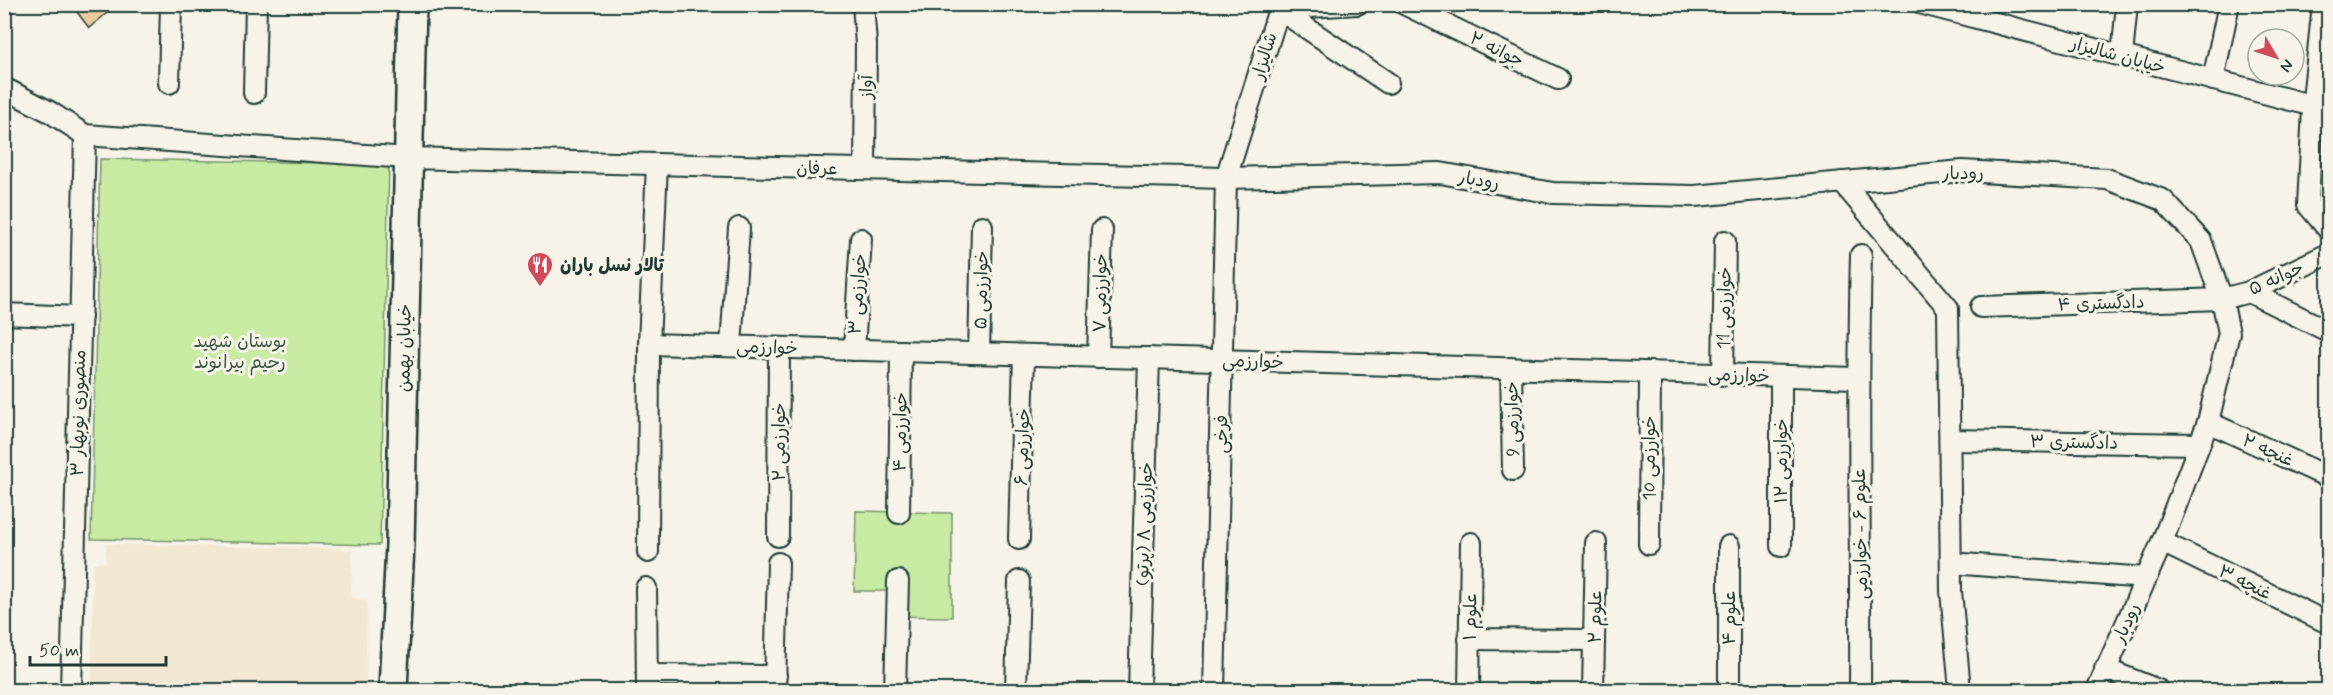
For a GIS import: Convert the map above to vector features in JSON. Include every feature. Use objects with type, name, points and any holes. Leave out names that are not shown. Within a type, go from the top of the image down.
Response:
[{"type":"street","points":[[169,83],[171,4]]},
{"type":"street","points":[[254,93],[256,4]]},
{"type":"street","name":"خیابان بهمن","points":[[393,690],[400,545],[412,4]]},
{"type":"street","name":"آواز","points":[[863,4],[866,44],[865,169]]},
{"type":"street","name":"شالیزار","points":[[1227,178],[1276,7],[1357,4]]},
{"type":"street","name":"جوانه ۲","points":[[1404,4],[1558,79]]},
{"type":"street","name":"خیابان شالیزار","points":[[1923,4],[1997,14],[2122,56],[2213,80],[2319,96]]},
{"type":"street","points":[[2122,56],[2127,4]]},
{"type":"street","points":[[2213,80],[2229,4]]},
{"type":"street","points":[[2323,4],[2319,96],[2308,205],[2328,229]]},
{"type":"street","points":[[1276,7],[1388,83]]},
{"type":"street","points":[[4,88],[50,112],[85,135]]},
{"type":"street","name":"عرفان","points":[[85,135],[408,158],[1227,178]]},
{"type":"street","name":"منصوری نوبهار ۳","points":[[71,690],[85,135]]},
{"type":"street","points":[[648,552],[649,344],[657,164]]},
{"type":"street","name":"رودبار","points":[[1227,178],[1440,174],[1553,193],[1695,196],[1962,171],[2107,179],[2163,200],[2201,241],[2222,299],[2229,333],[2208,423],[2162,542],[2097,690]]},
{"type":"street","name":"فرخی","points":[[1214,690],[1227,178]]},
{"type":"street","points":[[1842,183],[1948,308],[1951,563],[1960,690]]},
{"type":"street","name":"خوارزمی ۵","points":[[979,353],[982,226]]},
{"type":"street","points":[[731,346],[739,228]]},
{"type":"street","name":"خوارزمی ۷","points":[[1098,357],[1101,230]]},
{"type":"street","name":"خوارزمی ۳","points":[[854,350],[861,239]]},
{"type":"street","name":"خوارزمی 11","points":[[1723,375],[1725,242]]},
{"type":"street","name":"جوانه ۵","points":[[2222,299],[2249,292],[2328,254]]},
{"type":"street","name":"علوم ۶ - خوارزمی","points":[[1860,255],[1857,378],[1861,557],[1860,690]]},
{"type":"street","points":[[2249,292],[2328,331]]},
{"type":"street","name":"دادگستری ۴","points":[[1981,307],[2222,299]]},
{"type":"street","points":[[4,314],[81,317]]},
{"type":"street","name":"خوارزمی","points":[[649,344],[1857,378]]},
{"type":"street","name":"خوارزمی ۲","points":[[778,536],[779,348]]},
{"type":"street","name":"خوارزمی ۴","points":[[899,513],[902,351]]},
{"type":"street","name":"خوارزمی ۶","points":[[1019,539],[1024,355]]},
{"type":"street","name":"خوارزمی ۸ (پرتو)","points":[[1139,690],[1149,358]]},
{"type":"street","name":"خوارزمی 9","points":[[1511,368],[1513,470]]},
{"type":"street","name":"خوارزمی 10","points":[[1649,544],[1650,372]]},
{"type":"street","name":"خوارزمی ۱۲","points":[[1780,546],[1781,376]]},
{"type":"street","name":"غنچه ۲","points":[[2208,423],[2328,477]]},
{"type":"street","name":"دادگستری ۳","points":[[1950,440],[2199,444]]},
{"type":"street","name":"غنچه ۳","points":[[2162,542],[2328,623]]},
{"type":"street","name":"علوم ۱","points":[[1468,690],[1471,543]]},
{"type":"street","name":"علوم ۲","points":[[1593,690],[1596,543]]},
{"type":"street","name":"علوم ۴","points":[[1729,546],[1729,690]]},
{"type":"street","points":[[646,588],[647,683],[775,683],[778,563]]},
{"type":"street","points":[[1951,563],[2146,578]]},
{"type":"street","points":[[895,690],[898,581]]},
{"type":"street","points":[[1016,690],[1019,581]]},
{"type":"street","points":[[1469,639],[1594,640]]},
{"type":"street","points":[[2105,669],[2158,690]]},
{"type":"shaded area","points":[[106,544],[352,549],[351,597],[367,601],[366,690],[92,690],[93,563],[106,562]]},
{"type":"green space","name":"بوستان شهید رحیم بیرانوند","points":[[100,159],[389,164],[380,545],[91,539]]},
{"type":"green space","points":[[856,511],[952,513],[952,617],[890,616],[888,591],[854,591]]},
{"type":"building","points":[[71,4],[118,4],[89,28]]},
{"type":"place","name":"تالار نسل باران","points":[[540,288]]}]
